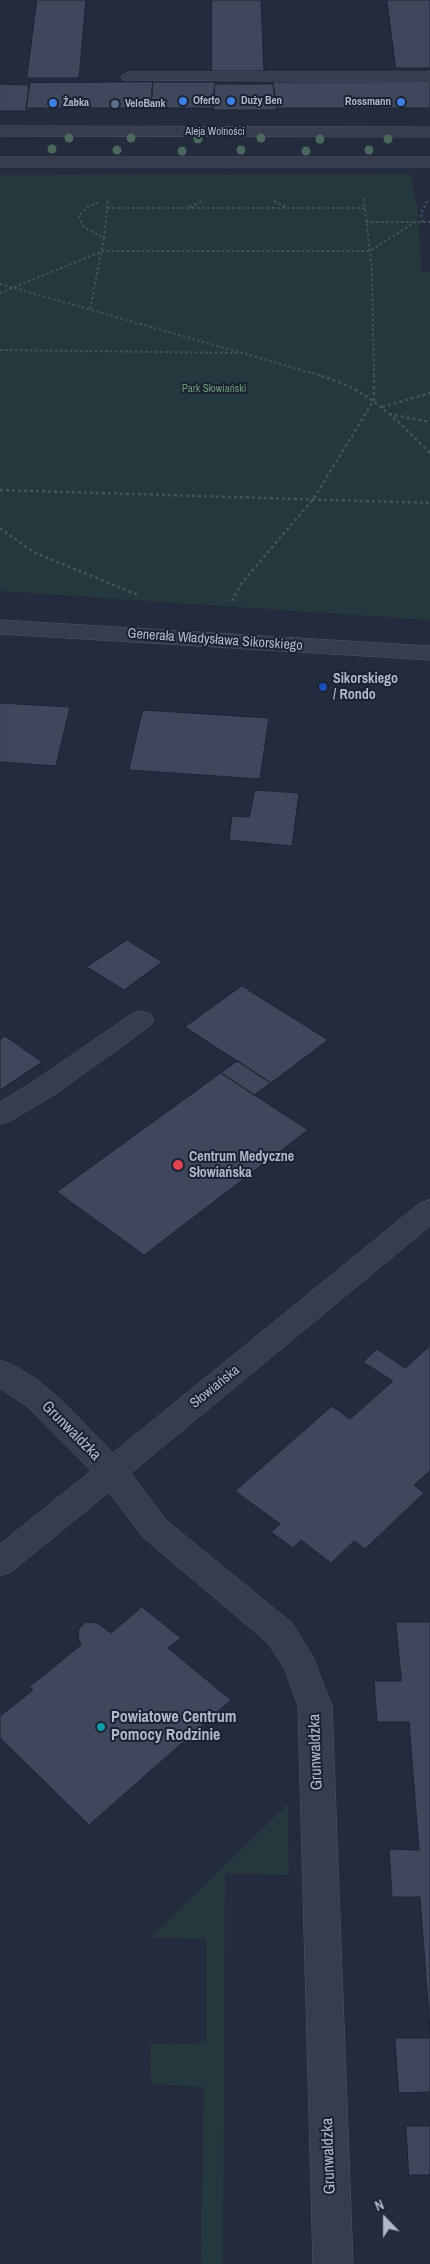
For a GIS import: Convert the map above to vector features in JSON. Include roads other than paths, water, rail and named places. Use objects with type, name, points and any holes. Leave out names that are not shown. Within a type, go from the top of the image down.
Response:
[{"type":"street","points":[[129,77],[430,77]]},
{"type":"street","name":"Aleja Wolności","points":[[0,131],[430,132]]},
{"type":"street","points":[[0,162],[430,162]]},
{"type":"street","name":"Generała Władysława Sikorskiego","points":[[0,627],[430,653]]},
{"type":"street","points":[[0,1114],[44,1088],[141,1020]]},
{"type":"street","name":"Słowiańska","points":[[0,1563],[430,1210]]},
{"type":"street","name":"Grunwaldzka","points":[[0,1372],[39,1399],[112,1472],[155,1529],[280,1633],[296,1654],[308,1678],[315,1706],[333,2264]]},
{"type":"place","name":"Oferto","points":[[183,101]]},
{"type":"place","name":"Duży Ben","points":[[231,101]]},
{"type":"place","name":"Rossmann","points":[[401,102]]},
{"type":"place","name":"Żabka","points":[[53,103]]},
{"type":"place","name":"VeloBank","points":[[115,104]]},
{"type":"place","name":"Sikorskiego / Rondo","points":[[323,687]]},
{"type":"place","name":"Centrum Medyczne Słowiańska","points":[[178,1165]]},
{"type":"place","name":"Powiatowe Centrum Pomocy Rodzinie","points":[[101,1727]]},
{"type":"park label","name":"Park Słowiański","points":[[214,389]]}]
